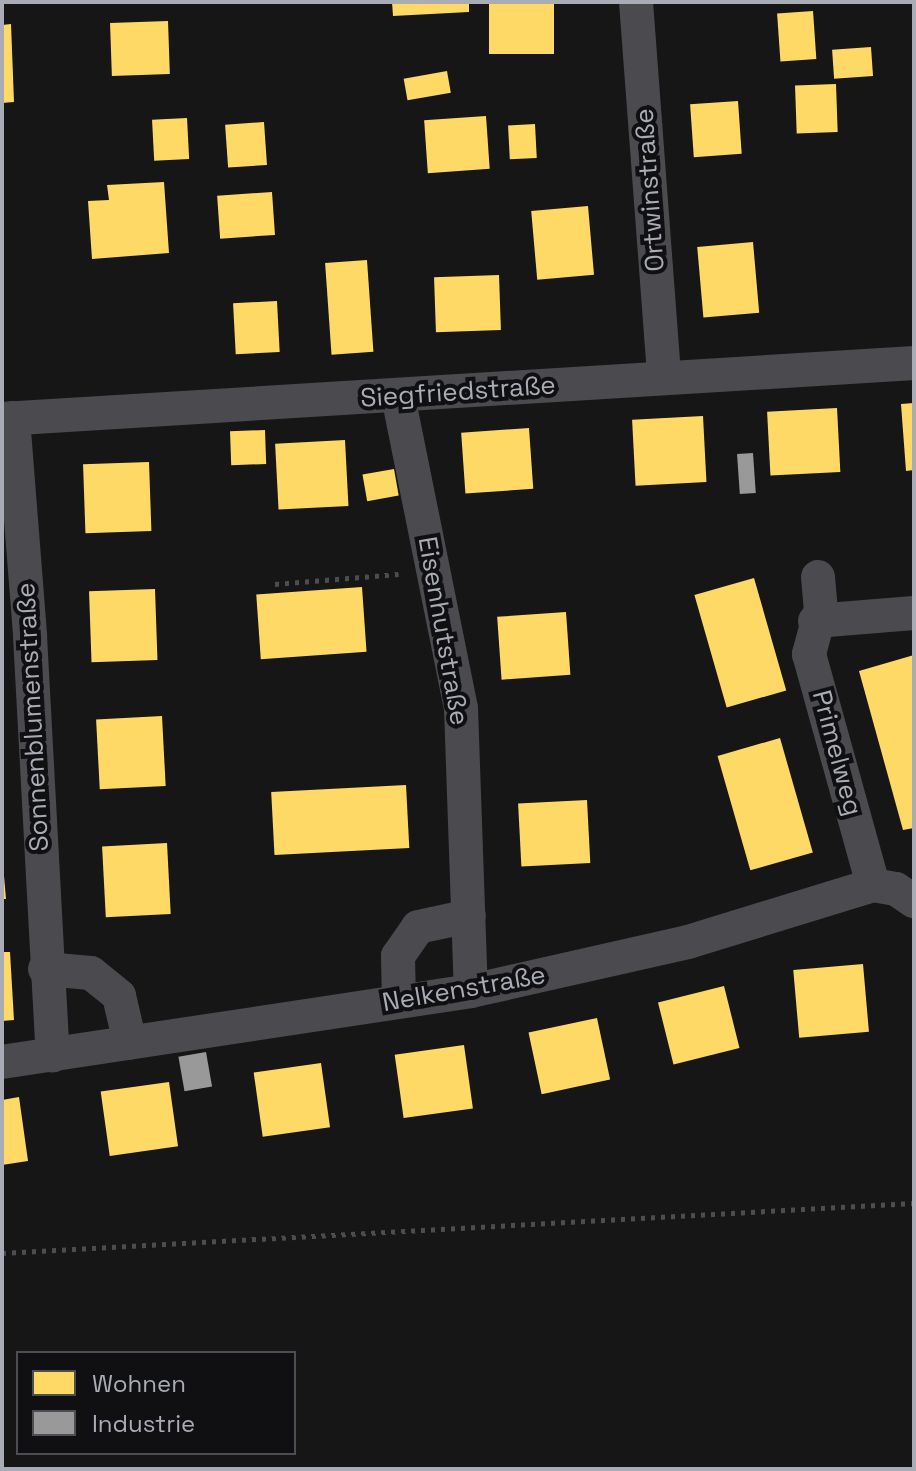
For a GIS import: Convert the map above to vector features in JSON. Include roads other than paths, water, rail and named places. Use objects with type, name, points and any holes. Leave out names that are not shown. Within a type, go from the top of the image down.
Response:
[{"type":"street","name":"Ortwinstraße","points":[[636,2],[664,378]]},
{"type":"street","name":"Siegfriedstraße","points":[[7,418],[914,363]]},
{"type":"street","name":"Eisenhutstraße","points":[[398,396],[461,708],[471,991]]},
{"type":"street","name":"Sonnenblumenstraße","points":[[7,418],[31,648],[45,969],[53,1055]]},
{"type":"street","name":"Primelweg","points":[[818,577],[821,609],[815,621],[809,654],[873,885]]},
{"type":"street","points":[[815,621],[914,613]]},
{"type":"street","points":[[873,885],[896,889],[914,901]]},
{"type":"street","name":"Nelkenstraße","points":[[2,1062],[471,991],[688,942],[873,885]]},
{"type":"street","points":[[399,1001],[398,956],[418,927],[469,916]]},
{"type":"street","points":[[45,969],[91,973],[119,996],[130,1043]]}]
